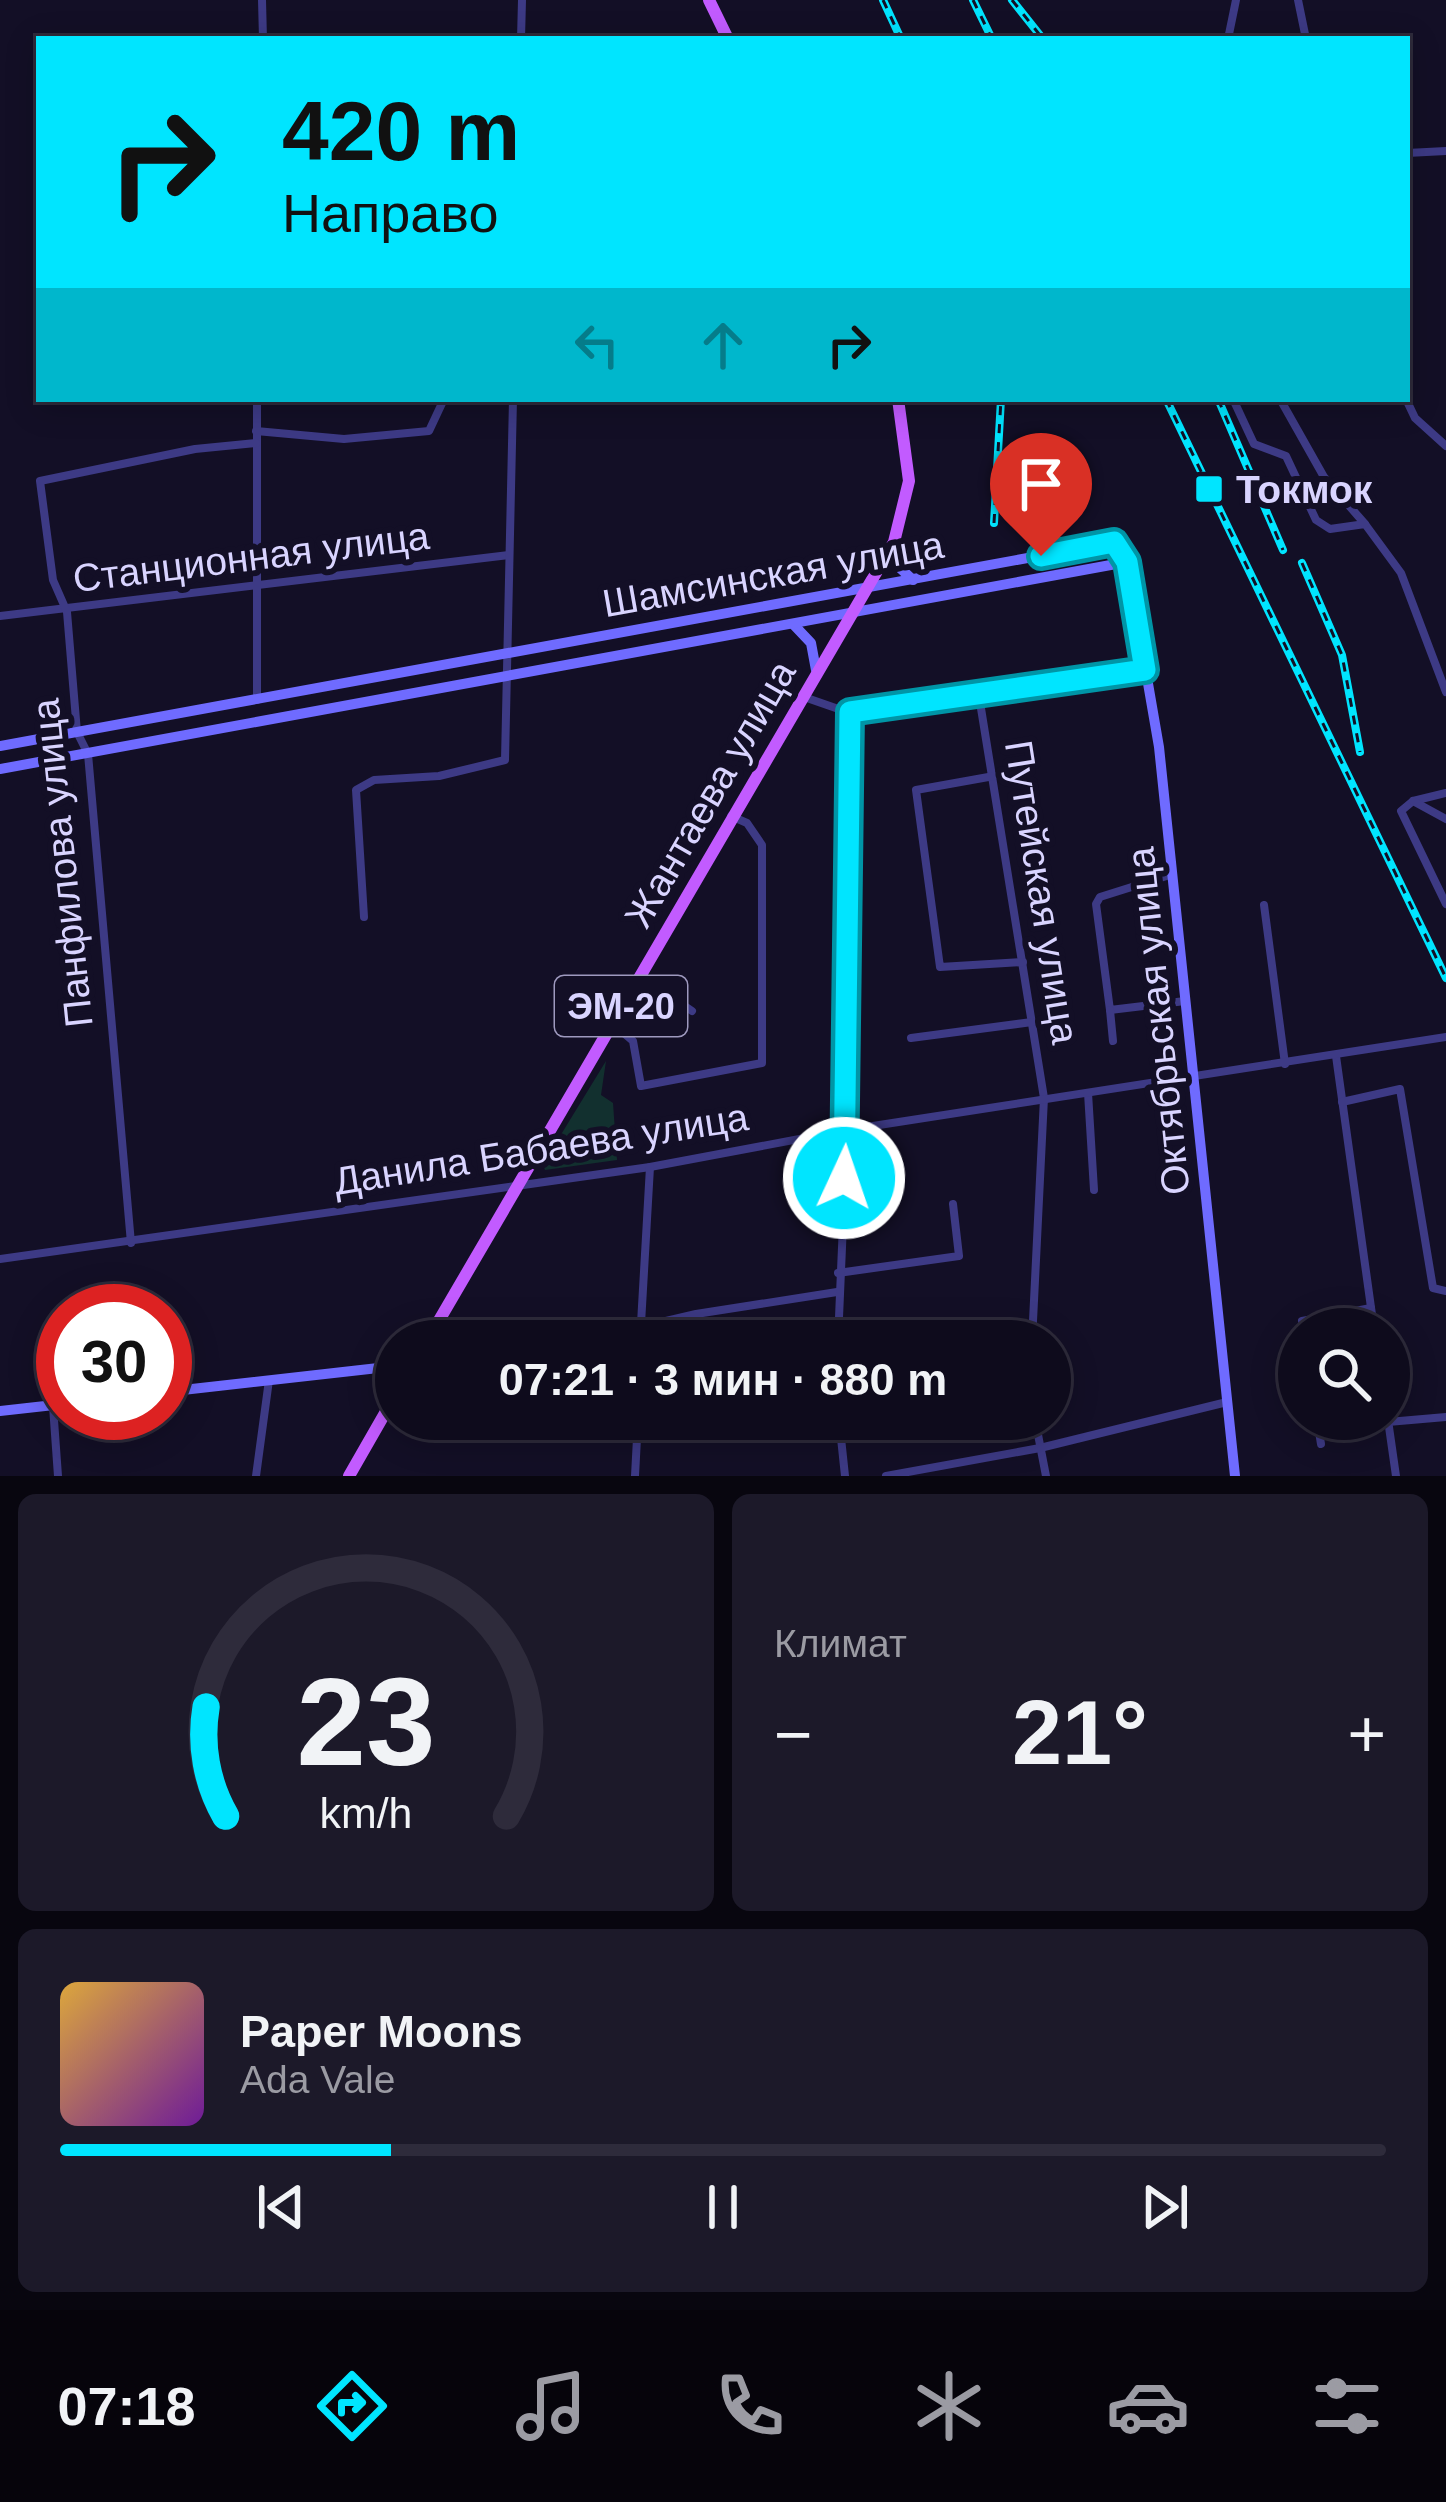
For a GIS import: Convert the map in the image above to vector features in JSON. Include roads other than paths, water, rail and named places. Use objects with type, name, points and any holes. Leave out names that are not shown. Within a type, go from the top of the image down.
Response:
[{"type":"main road","points":[[709,0],[727,36]]},
{"type":"main road","name":"ЭМ-20","points":[[866,590],[893,542],[909,481],[898,402]]},
{"type":"main road","name":"Жантаева улица","points":[[439,1320],[815,670],[866,590]]},
{"type":"main road","points":[[349,1476],[375,1431]]},
{"type":"street","points":[[262,0],[262,36]]},
{"type":"street","points":[[521,36],[522,0]]},
{"type":"street","points":[[1229,36],[1236,0]]},
{"type":"street","points":[[1298,0],[1305,36]]},
{"type":"street","points":[[1410,153],[1446,151]]},
{"type":"street","points":[[257,402],[257,700]]},
{"type":"street","points":[[256,431],[344,439],[429,430],[443,402]]},
{"type":"street","points":[[364,917],[356,790],[374,780],[439,776],[505,760],[513,402]]},
{"type":"street","points":[[1234,402],[1254,444],[1286,456],[1316,520],[1330,529],[1365,524]]},
{"type":"street","points":[[1282,402],[1324,477],[1401,572],[1446,692]]},
{"type":"street","points":[[1407,402],[1415,418],[1446,446]]},
{"type":"street","name":"Панфилова улица","points":[[131,1243],[88,754],[77,732],[67,612],[53,580],[40,481],[195,449],[256,443]]},
{"type":"street","points":[[893,542],[900,568],[913,580]]},
{"type":"street","name":"Шамсинская улица","points":[[0,746],[1114,542],[1127,562],[0,769]]},
{"type":"street","name":"Станционная улица","points":[[0,616],[67,612],[509,555]]},
{"type":"street","name":"Октябрьская улица","points":[[1127,562],[1173,874],[1235,1476]]},
{"type":"street","points":[[793,624],[811,643],[815,670]]},
{"type":"street","points":[[801,696],[850,712],[1145,670]]},
{"type":"street","name":"Путейская улица","points":[[979,696],[1044,1098],[1033,1320]]},
{"type":"street","points":[[838,1320],[847,1128],[850,712]]},
{"type":"street","points":[[994,776],[916,790],[940,968],[1023,962]]},
{"type":"street","points":[[1446,793],[1413,801],[1401,811],[1403,824],[1446,903]]},
{"type":"street","points":[[1413,801],[1446,819]]},
{"type":"street","points":[[611,1023],[633,1041],[641,1085],[759,1065],[765,1058],[762,845],[747,823],[731,816]]},
{"type":"street","points":[[1113,1041],[1096,900],[1173,874]]},
{"type":"street","points":[[1264,905],[1286,1064]]},
{"type":"street","points":[[639,975],[692,1010]]},
{"type":"street","points":[[1110,1010],[1185,1001]]},
{"type":"street","points":[[911,1039],[1032,1022]]},
{"type":"street","name":"Данила Бабаева улица","points":[[0,1259],[650,1167],[847,1128],[1446,1037]]},
{"type":"street","points":[[1336,1056],[1371,1308]]},
{"type":"street","points":[[1342,1102],[1400,1089],[1433,1288],[1446,1291]]},
{"type":"street","points":[[1088,1094],[1094,1190]]},
{"type":"street","points":[[641,1320],[650,1167]]},
{"type":"street","points":[[838,1273],[959,1256],[953,1204]]},
{"type":"street","points":[[674,1320],[837,1292]]},
{"type":"street","points":[[192,1389],[375,1368]]},
{"type":"street","points":[[256,1476],[269,1380]]},
{"type":"street","points":[[886,1476],[1040,1448],[1228,1401]]},
{"type":"street","points":[[0,1411],[36,1407]]},
{"type":"street","points":[[1410,1419],[1446,1417]]},
{"type":"street","points":[[58,1440],[58,1476]]},
{"type":"street","points":[[635,1476],[637,1440]]},
{"type":"street","points":[[841,1440],[845,1476]]},
{"type":"street","points":[[1038,1440],[1046,1476]]},
{"type":"street","points":[[1321,1440],[1321,1444]]},
{"type":"street","points":[[1391,1440],[1396,1476]]},
{"type":"railway","points":[[883,0],[900,36]]},
{"type":"railway","points":[[973,0],[991,36]]},
{"type":"railway","points":[[1012,0],[1041,36]]},
{"type":"railway","points":[[994,523],[1001,402]]},
{"type":"railway","points":[[1167,402],[1446,978]]},
{"type":"railway","points":[[1219,402],[1283,550]]},
{"type":"railway","points":[[1302,563],[1342,655],[1360,752]]},
{"type":"place","name":"Токмок","points":[[1209,489]]}]
